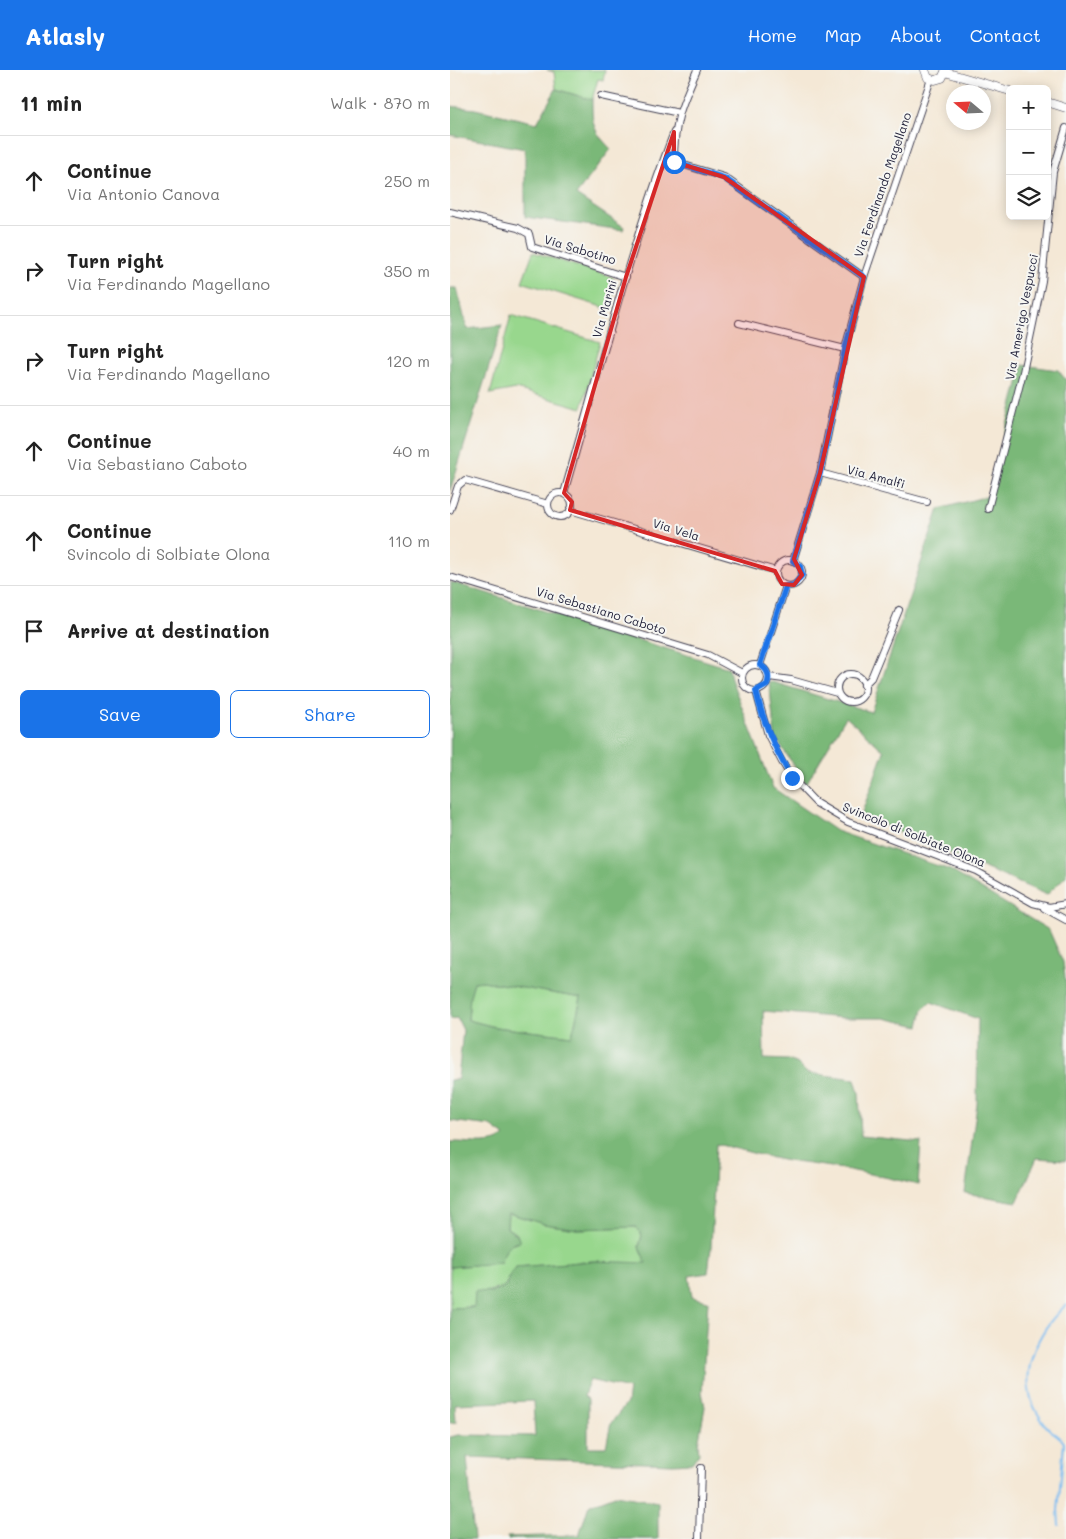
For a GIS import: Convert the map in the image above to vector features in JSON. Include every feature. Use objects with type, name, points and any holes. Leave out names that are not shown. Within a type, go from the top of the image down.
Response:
[{"type":"main road","points":[[924,70],[931,79],[938,79],[945,71],[1006,90]]},
{"type":"main road","points":[[1051,103],[1066,108]]},
{"type":"street","points":[[696,70],[679,113],[674,132],[674,162],[724,178],[864,277]]},
{"type":"street","name":"Via Ferdinando Magellano","points":[[793,561],[820,473],[845,349],[864,277],[931,79]]},
{"type":"street","points":[[601,96],[679,113]]},
{"type":"street","name":"Via Amerigo Vespucci","points":[[988,509],[1023,372],[1042,281],[1053,172],[1066,128]]},
{"type":"street","name":"Via Marini","points":[[564,493],[626,277],[659,170],[674,132]]},
{"type":"street","name":"Via Sabotino","points":[[450,212],[518,228],[529,234],[532,247],[626,277]]},
{"type":"street","points":[[739,323],[845,349]]},
{"type":"street","name":"Via Amalfi","points":[[820,473],[927,502]]},
{"type":"street","name":"Via Vela","points":[[450,510],[458,486],[465,480],[548,504],[550,512],[556,516],[564,516],[570,510],[776,572]]},
{"type":"street","points":[[548,504],[553,494],[564,493],[572,502],[570,510]]},
{"type":"street","points":[[793,561],[800,566],[802,575],[794,585],[786,586],[777,579],[776,572],[782,562],[793,561]]},
{"type":"street","name":"Via Sebastiano Caboto","points":[[450,577],[708,655],[742,674],[744,686],[756,691]]},
{"type":"street","points":[[760,665],[786,586]]},
{"type":"street","points":[[864,685],[871,678],[898,610]]},
{"type":"street","points":[[742,674],[748,667],[760,665],[766,670],[769,677],[767,685],[756,691]]},
{"type":"street","points":[[847,674],[860,677],[864,685],[863,694],[857,701],[843,700],[838,693],[837,684],[847,674]]},
{"type":"street","points":[[769,677],[791,680],[838,693]]},
{"type":"street","name":"Svincolo di Solbiate Olona","points":[[756,691],[768,735],[782,762],[792,778],[816,803],[848,822],[976,871],[1066,920]]},
{"type":"street","name":"Svincolo di Solbiate Olona","points":[[1038,905],[1049,907],[1066,904]]},
{"type":"street","points":[[699,1539],[701,1468]]},
{"type":"highlighted area","points":[[674,132],[674,162],[724,177],[864,277],[820,473],[794,559],[802,575],[794,585],[782,584],[775,571],[570,510],[572,502],[564,493],[626,277]]},
{"type":"green space","points":[[547,70],[605,70],[603,80],[598,79],[592,100],[556,89],[554,72]]},
{"type":"green space","points":[[556,89],[592,100],[593,122],[600,137],[611,149],[576,195],[624,227],[623,230],[525,217],[525,149],[450,135],[450,106],[475,109],[537,123]]},
{"type":"green space","points":[[533,252],[612,277],[617,284],[609,309],[522,282]]},
{"type":"green space","points":[[450,288],[457,288],[467,329],[502,325],[450,491]]},
{"type":"green space","points":[[511,315],[600,342],[582,408],[516,389],[490,394]]},
{"type":"green space","points":[[1023,365],[1058,370],[1066,380],[1066,876],[1047,895],[861,815],[884,751],[846,717],[806,784],[775,737],[769,681],[871,712],[939,509],[988,496]]},
{"type":"green space","points":[[451,582],[729,668],[731,679],[773,788],[836,831],[950,870],[1049,930],[1063,962],[1066,985],[1066,1160],[1037,1158],[1017,1202],[965,1193],[977,1104],[978,1019],[931,1002],[923,1009],[919,1026],[884,1018],[844,1018],[763,1011],[764,1059],[788,1060],[798,1064],[807,1073],[855,1079],[859,1093],[861,1136],[921,1142],[918,1185],[860,1172],[780,1160],[716,1144],[708,1273],[689,1276],[692,1297],[708,1301],[702,1392],[705,1407],[698,1444],[699,1453],[692,1463],[673,1464],[467,1457],[474,1539],[450,1539],[450,1437],[459,1435],[535,1436],[533,1401],[455,1404],[456,1422],[450,1423],[450,1308],[474,1307],[475,1291],[491,1292],[505,1287],[516,1267],[593,1261],[646,1263],[639,1247],[642,1235],[636,1227],[577,1229],[544,1224],[508,1213],[507,1228],[517,1235],[520,1242],[509,1246],[500,1263],[450,1267],[450,1142],[486,1143],[500,1140],[505,1136],[491,1126],[450,1121],[450,1080],[458,1079],[463,1030],[457,1018],[450,1019]],"holes":[[[483,981],[581,998],[572,1036],[495,1027],[468,1020],[470,996],[474,982]],[[589,1380],[629,1389],[627,1403],[611,1423],[606,1447],[588,1447],[588,1399],[584,1396]]]},
{"type":"green space","points":[[483,981],[581,998],[572,1036],[495,1027],[468,1020],[470,995],[474,982]]},
{"type":"green space","points":[[508,1213],[544,1224],[577,1229],[636,1227],[642,1235],[639,1247],[647,1264],[593,1261],[516,1267],[505,1287],[481,1293],[474,1307],[450,1308],[450,1267],[500,1263],[506,1247],[519,1242],[517,1234],[507,1228]]},
{"type":"green space","points":[[615,1495],[658,1502],[658,1539],[508,1539],[507,1537],[579,1535],[589,1505]]},
{"type":"waterway","points":[[1059,1525],[1058,1510],[1064,1443],[1040,1418],[1031,1400],[1029,1370],[1038,1341],[1046,1328],[1066,1305]]},
{"type":"route","points":[[674,162],[724,178],[864,277],[845,349],[834,413],[820,473],[793,561],[800,566],[802,575],[798,583],[786,586],[760,665],[768,673],[767,685],[756,691],[768,735],[792,778]]}]
